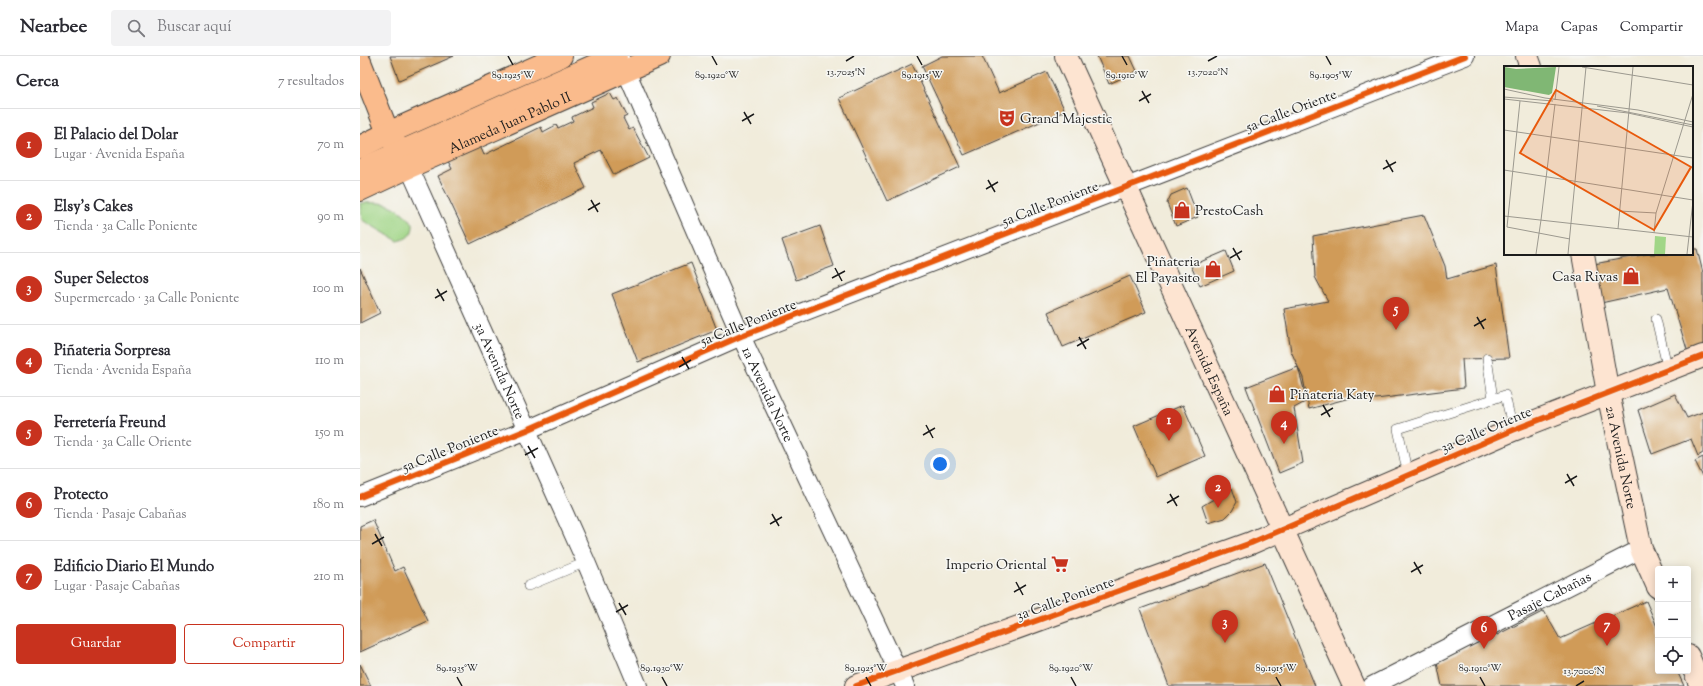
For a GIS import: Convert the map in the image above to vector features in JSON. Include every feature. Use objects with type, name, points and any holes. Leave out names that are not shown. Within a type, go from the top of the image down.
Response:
[{"type":"main road","points":[[360,147],[388,133],[561,56]]},
{"type":"main road","points":[[360,170],[404,159],[620,61],[660,56]]},
{"type":"main road","name":"Avenida España","points":[[1066,56],[1354,686]]},
{"type":"main road","points":[[1527,56],[1531,66]]},
{"type":"main road","points":[[360,62],[388,133],[404,159]]},
{"type":"main road","points":[[360,190],[404,159]]},
{"type":"main road","name":"2a Avenida Norte","points":[[1582,255],[1608,393],[1641,549],[1655,580]]},
{"type":"main road","name":"3a Calle Oriente","points":[[1282,530],[1513,430],[1703,356]]},
{"type":"main road","name":"3a Calle Poniente","points":[[856,686],[901,678],[1282,530]]},
{"type":"main road","points":[[1691,663],[1701,686]]},
{"type":"street","name":"5a Calle Oriente","points":[[1126,186],[1465,56]]},
{"type":"street","name":"1a Avenida Norte","points":[[620,61],[741,336],[901,678]]},
{"type":"street","name":"3a Avenida Norte","points":[[404,159],[586,562],[638,686]]},
{"type":"street","name":"5a Calle Poniente","points":[[360,497],[527,430],[741,336],[1126,186]]},
{"type":"street","name":"Pasaje Cabañas","points":[[1372,686],[1641,549]]},
{"type":"lane","points":[[1656,319],[1668,370]]},
{"type":"lane","points":[[1487,358],[1493,399]]},
{"type":"lane","points":[[1408,475],[1398,429],[1505,395],[1513,430]]},
{"type":"lane","points":[[528,586],[586,562]]},
{"type":"green space","points":[[360,203],[390,205],[400,211],[413,223],[410,235],[405,239],[398,241],[362,220]]},
{"type":"building","points":[[390,56],[454,56],[399,80]]},
{"type":"building","points":[[942,56],[982,56],[999,93],[1047,72],[1065,111],[964,155],[922,66]]},
{"type":"building","points":[[1097,56],[1130,56],[1137,71],[1109,84]]},
{"type":"building","points":[[912,64],[960,167],[887,201],[839,98]]},
{"type":"building","points":[[610,93],[614,100],[618,98],[627,116],[623,118],[629,130],[633,128],[649,158],[614,175],[601,150],[574,163],[586,188],[470,244],[438,176],[452,169],[448,161],[480,146],[484,155],[541,127],[543,132],[556,125],[558,128],[573,121],[572,117],[593,107],[591,102]]},
{"type":"building","name":"PrestoCash","points":[[1187,188],[1198,217],[1176,226],[1167,203],[1171,195]]},
{"type":"building","points":[[1424,215],[1445,266],[1447,279],[1496,265],[1509,358],[1462,359],[1464,388],[1376,399],[1357,396],[1309,409],[1303,378],[1291,351],[1284,309],[1328,301],[1315,277],[1313,236]]},
{"type":"building","points":[[820,226],[834,266],[796,280],[782,240]]},
{"type":"building","points":[[1693,249],[1697,249],[1703,273],[1703,351],[1689,356],[1668,288],[1601,303],[1594,264],[1642,255],[1693,255]]},
{"type":"building","name":"Piñateria El Payasito","points":[[1226,251],[1234,271],[1200,286],[1191,266]]},
{"type":"building","points":[[691,263],[717,330],[638,362],[612,294]]},
{"type":"building","points":[[360,268],[380,313],[360,323]]},
{"type":"building","points":[[1130,276],[1146,312],[1063,347],[1048,312]]},
{"type":"building","points":[[1298,367],[1307,401],[1294,408],[1303,463],[1279,473],[1246,387]]},
{"type":"building","points":[[1675,394],[1687,418],[1703,412],[1703,453],[1698,456],[1691,439],[1652,454],[1638,410]]},
{"type":"building","points":[[1183,405],[1205,456],[1156,477],[1134,426]]},
{"type":"building","points":[[1703,457],[1703,477],[1695,461]]},
{"type":"building","points":[[1232,488],[1237,502],[1232,511],[1225,518],[1208,523],[1202,506]]},
{"type":"building","points":[[373,520],[395,571],[403,567],[428,621],[360,652],[360,526]]},
{"type":"building","points":[[1265,563],[1315,686],[1169,686],[1140,609]]},
{"type":"building","points":[[1646,601],[1655,622],[1655,674],[1678,674],[1684,686],[1442,686],[1437,663],[1544,611],[1560,639]]},
{"type":"building","points":[[360,664],[371,686],[360,686]]},
{"type":"cycle path","points":[[360,497],[527,430],[741,336],[1465,56]]},
{"type":"cycle path","points":[[856,686],[1251,543],[1513,430],[1703,356]]},
{"type":"place","name":"Grand Majestic","points":[[1007,118]]},
{"type":"place","name":"PrestoCash","points":[[1182,210]]},
{"type":"place","name":"Piñateria El Payasito","points":[[1213,269]]},
{"type":"place","name":"Casa Rivas","points":[[1631,276]]},
{"type":"place","name":"Ferretería Freund","points":[[1396,330]]},
{"type":"place","name":"Piñateria Katy","points":[[1277,394]]},
{"type":"place","name":"El Palacio del Dolar","points":[[1169,441]]},
{"type":"place","name":"Piñateria Sorpresa","points":[[1284,444]]},
{"type":"place","name":"Elsy's Cakes","points":[[1218,508]]},
{"type":"place","name":"Imperio Oriental","points":[[1060,564]]},
{"type":"place","name":"Super Selectos","points":[[1225,643]]},
{"type":"place","name":"Edificio Diario El Mundo","points":[[1607,646]]},
{"type":"place","name":"Protecto","points":[[1484,649]]}]
